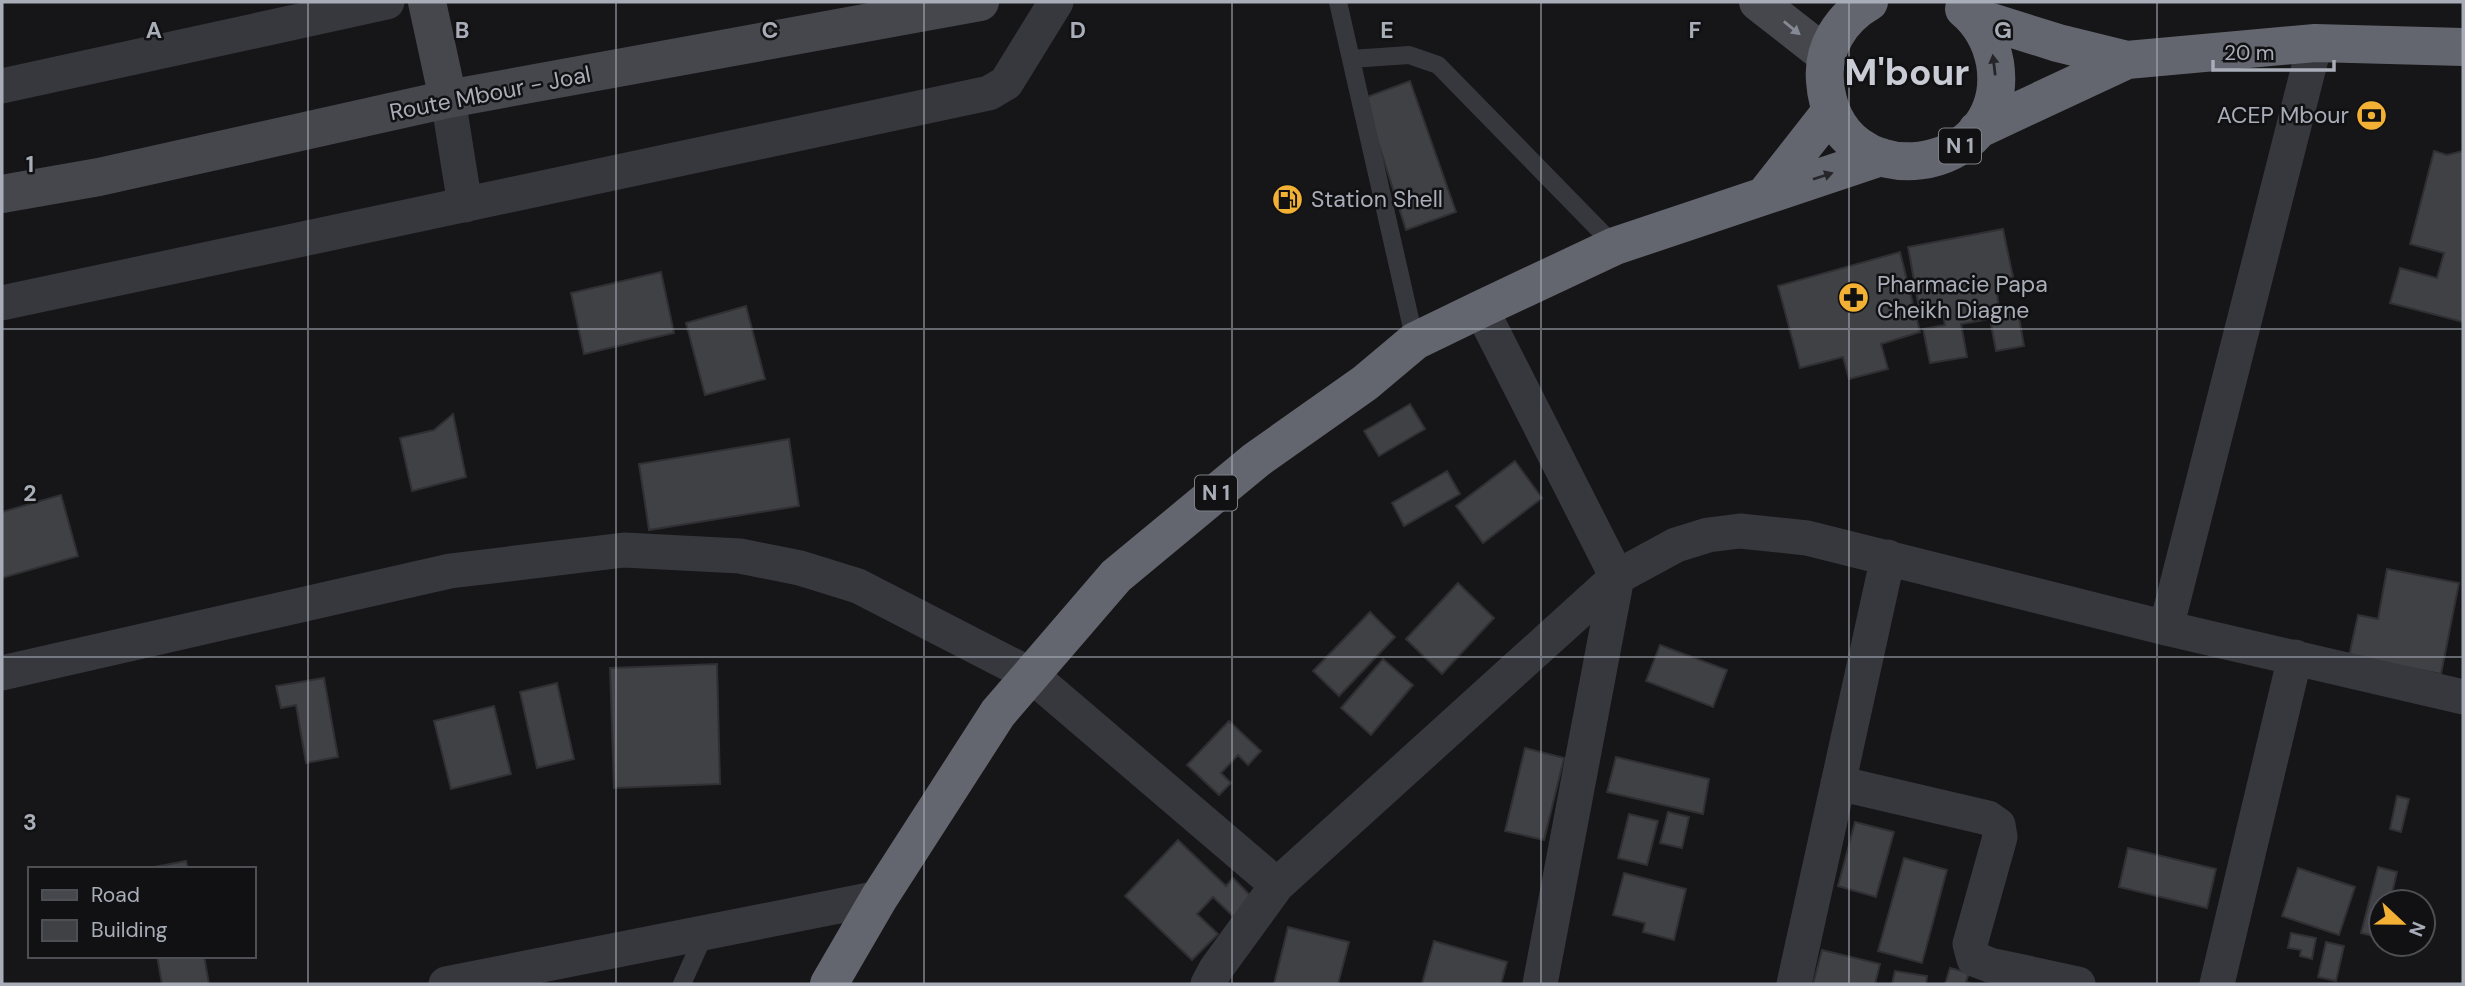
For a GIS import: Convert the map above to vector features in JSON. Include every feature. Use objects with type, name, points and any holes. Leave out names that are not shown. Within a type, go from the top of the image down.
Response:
[{"type":"highway","name":"N 1","points":[[1869,2],[1855,10],[1838,31],[1827,56],[1825,84],[1831,111],[1852,140],[1881,158],[1898,162],[1933,159],[1950,153],[1977,130],[2127,60]]},
{"type":"highway","name":"N 1","points":[[1963,9],[2057,43],[2127,60],[2315,43],[2463,47]]},
{"type":"highway","name":"N 1","points":[[1963,9],[1985,33],[1993,52],[1996,72],[1995,93],[1988,113],[1977,130]]},
{"type":"highway","points":[[1765,195],[1831,111]]},
{"type":"highway","name":"N 1","points":[[829,984],[879,898],[998,713],[1116,576],[1256,460],[1365,383],[1415,341],[1481,309],[1615,246],[1881,158]]},
{"type":"main road","points":[[427,2],[449,99]]},
{"type":"main road","points":[[1758,2],[1827,56]]},
{"type":"main road","name":"Route Mbour - Joal","points":[[2,194],[99,177],[449,99],[956,4]]},
{"type":"street","points":[[2,86],[387,2]]},
{"type":"street","points":[[2,303],[989,93],[1006,83],[1056,2]]},
{"type":"street","points":[[2166,628],[2315,43]]},
{"type":"street","points":[[449,99],[465,205]]},
{"type":"street","points":[[1481,309],[1617,578],[1540,984]]},
{"type":"street","points":[[1208,984],[1216,969],[1278,885],[1617,578],[1676,545],[1708,534],[1740,531],[1807,538],[2166,628],[2463,697]]},
{"type":"street","points":[[2,673],[450,570],[624,550],[740,556],[812,571],[858,586],[1031,675],[1278,885]]},
{"type":"street","points":[[1794,984],[1888,557]]},
{"type":"street","points":[[2217,984],[2295,657]]},
{"type":"street","points":[[1838,783],[1988,818],[1998,825],[2000,837],[1970,944],[1974,959],[2078,984]]},
{"type":"street","points":[[446,984],[879,898]]},
{"type":"lane","points":[[1338,2],[1415,341]]},
{"type":"lane","points":[[1351,59],[1409,55],[1438,65],[1615,246]]},
{"type":"lane","points":[[682,984],[705,933]]},
{"type":"building","points":[[1410,81],[1456,212],[1406,230],[1364,98]]},
{"type":"building","points":[[2434,151],[2447,155],[2463,151],[2463,322],[2390,303],[2400,268],[2437,278],[2444,253],[2410,244]]},
{"type":"building","points":[[2003,229],[2013,277],[1995,280],[2000,314],[2018,311],[2024,346],[1996,351],[1990,319],[1961,324],[1967,357],[1930,363],[1923,329],[1945,325],[1941,304],[1919,308],[1908,247]]},
{"type":"building","points":[[1900,252],[1920,332],[1881,344],[1888,369],[1849,379],[1843,357],[1800,368],[1778,286]]},
{"type":"building","points":[[661,272],[674,333],[584,354],[571,293]]},
{"type":"building","points":[[746,306],[765,379],[705,395],[686,323]]},
{"type":"building","points":[[1410,404],[1425,429],[1379,456],[1364,431]]},
{"type":"building","points":[[453,414],[466,477],[412,491],[400,438],[434,430]]},
{"type":"building","points":[[789,439],[799,506],[649,530],[639,464]]},
{"type":"building","points":[[1515,461],[1542,498],[1483,543],[1456,506]]},
{"type":"building","points":[[1447,471],[1460,494],[1404,526],[1392,503]]},
{"type":"building","points":[[61,495],[78,556],[2,578],[2,512]]},
{"type":"building","points":[[2387,569],[2459,583],[2441,674],[2349,656],[2358,615],[2378,619]]},
{"type":"building","points":[[1458,583],[1494,618],[1442,674],[1406,639]]},
{"type":"building","points":[[1370,612],[1395,637],[1339,696],[1313,671]]},
{"type":"building","points":[[1660,645],[1727,670],[1713,707],[1646,681]]},
{"type":"building","points":[[1383,659],[1413,685],[1371,735],[1341,708]]},
{"type":"building","points":[[717,664],[720,784],[614,788],[610,668]]},
{"type":"building","points":[[324,678],[338,757],[306,763],[296,705],[281,708],[276,686]]},
{"type":"building","points":[[557,683],[574,759],[537,768],[520,692]]},
{"type":"building","points":[[494,706],[511,774],[451,789],[434,721]]},
{"type":"building","points":[[1229,721],[1261,751],[1248,765],[1238,755],[1221,773],[1231,783],[1219,795],[1187,765]]},
{"type":"building","points":[[1525,748],[1564,758],[1544,840],[1505,831]]},
{"type":"building","points":[[1616,757],[1709,779],[1703,814],[1607,792]]},
{"type":"building","points":[[2397,796],[2409,799],[2401,832],[2390,829]]},
{"type":"building","points":[[1668,812],[1689,817],[1682,848],[1660,843]]},
{"type":"building","points":[[1629,814],[1658,821],[1647,865],[1618,858]]},
{"type":"building","points":[[1855,822],[1894,832],[1876,897],[1838,886]]},
{"type":"building","points":[[1178,840],[1226,886],[1233,878],[1252,897],[1234,917],[1213,897],[1197,914],[1218,934],[1192,960],[1125,896]]},
{"type":"building","points":[[2128,848],[2216,869],[2207,908],[2119,887]]},
{"type":"building","points":[[1904,858],[1947,870],[1922,963],[1878,951]]},
{"type":"building","points":[[186,861],[188,867],[154,867]]},
{"type":"building","points":[[2378,867],[2397,872],[2393,888],[2373,888]]},
{"type":"building","points":[[2298,868],[2355,887],[2339,935],[2282,916]]},
{"type":"building","points":[[1624,873],[1686,889],[1674,940],[1643,932],[1645,923],[1613,915]]},
{"type":"building","points":[[2367,910],[2367,934],[2361,933]]},
{"type":"building","points":[[1288,927],[1349,942],[1338,984],[1274,984]]},
{"type":"building","points":[[2291,933],[2316,938],[2312,959],[2300,956],[2301,950],[2288,948]]},
{"type":"building","points":[[1434,941],[1507,962],[1501,984],[1422,984]]},
{"type":"building","points":[[2326,942],[2344,946],[2336,981],[2318,977]]},
{"type":"building","points":[[1822,950],[1880,964],[1875,984],[1813,984]]},
{"type":"building","points":[[157,958],[204,958],[209,984],[162,984]]},
{"type":"building","points":[[1950,968],[1969,973],[1966,982],[1973,984],[1945,984]]},
{"type":"building","points":[[1895,971],[1927,976],[1926,984],[1892,984]]},
{"type":"place","name":"ACEP Mbour","points":[[2372,115]]},
{"type":"place","name":"Station Shell","points":[[1288,199]]},
{"type":"place","name":"Pharmacie Papa Cheikh Diagne","points":[[1854,297]]},
{"type":"district","name":"M'bour","points":[[1907,72]]}]
